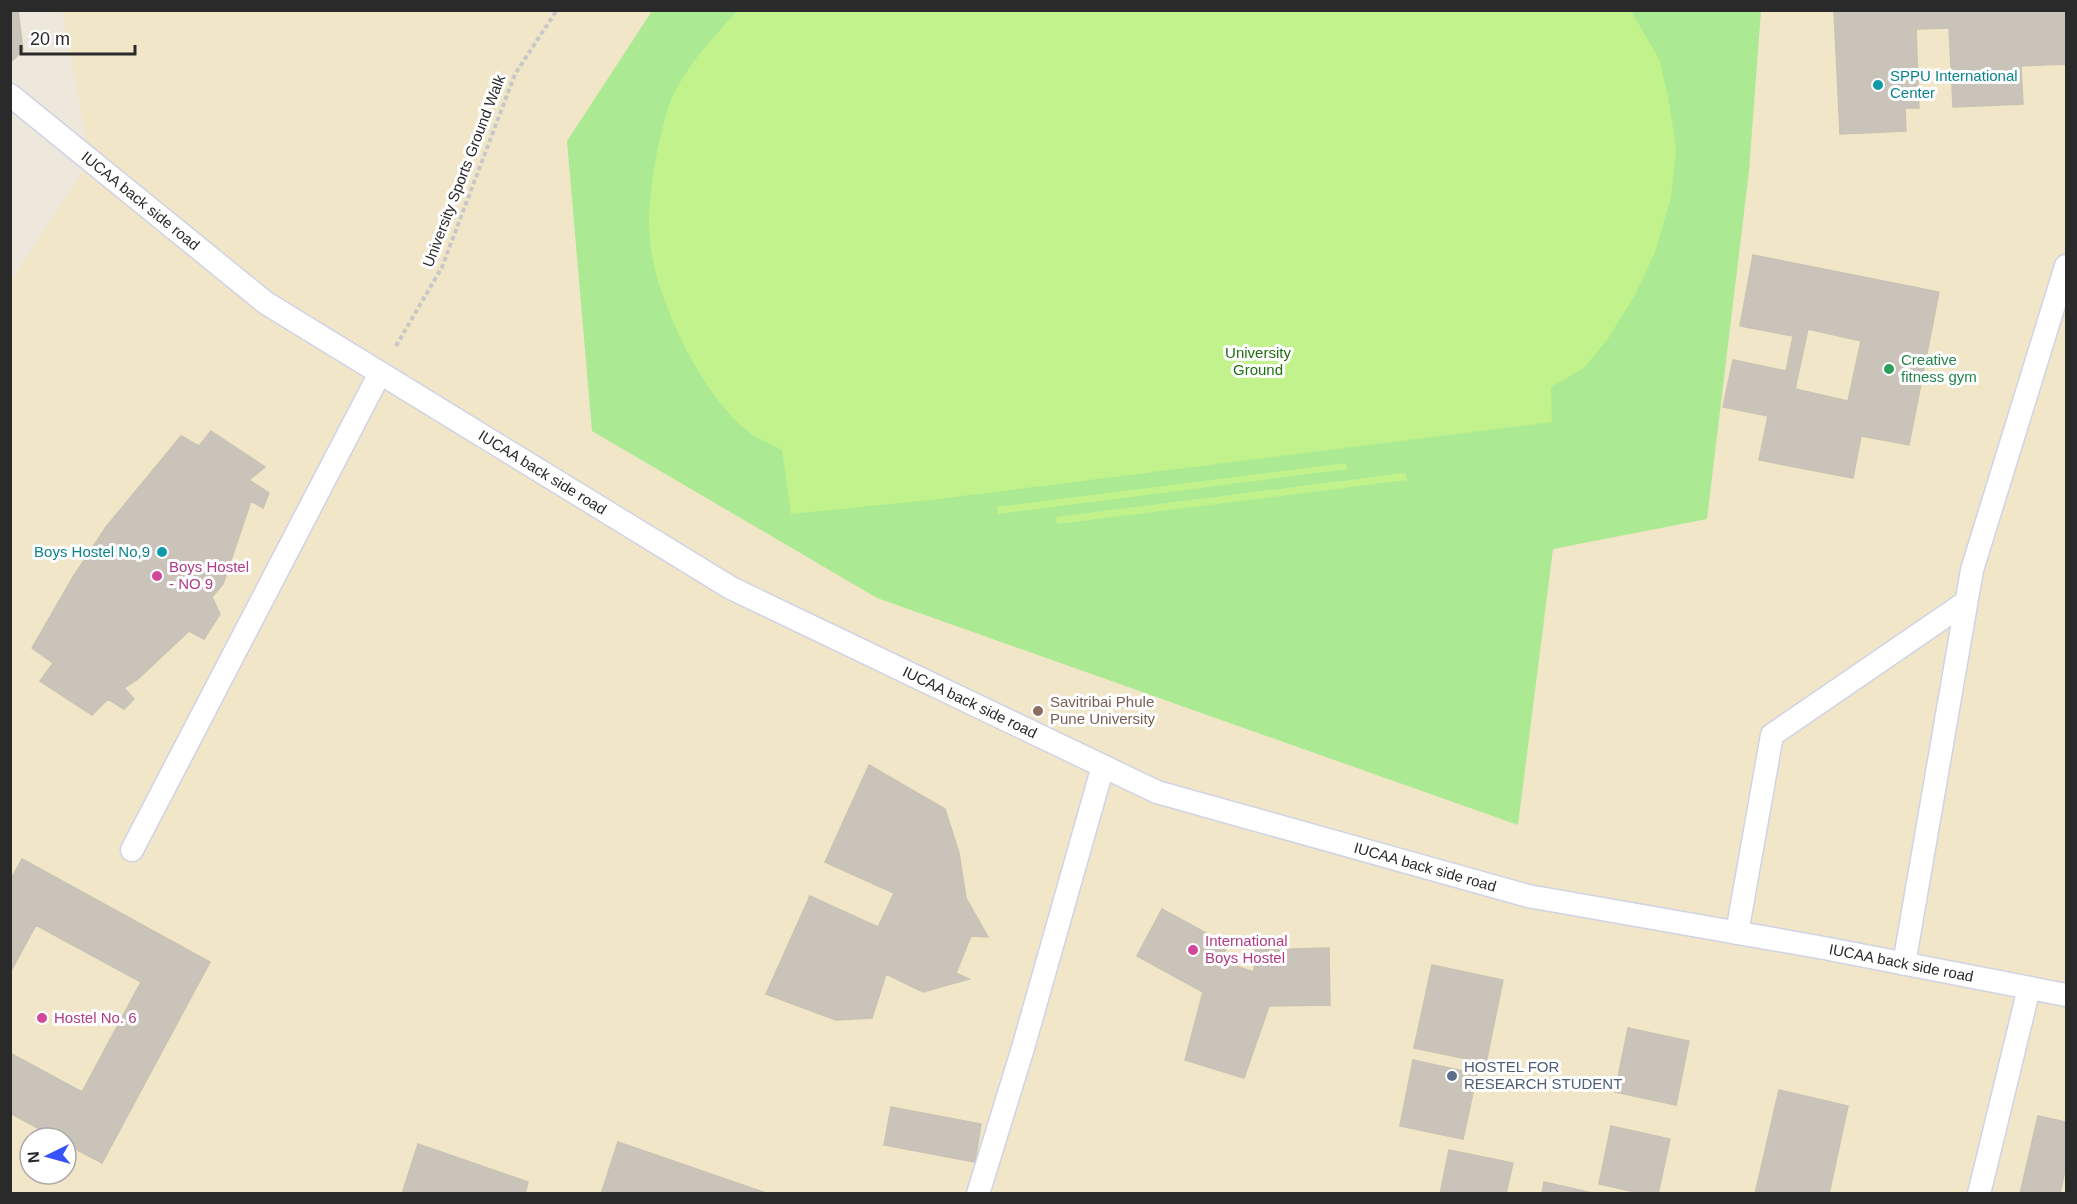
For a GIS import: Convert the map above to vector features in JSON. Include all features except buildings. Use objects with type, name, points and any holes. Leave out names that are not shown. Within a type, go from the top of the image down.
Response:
[{"type":"lane","name":"IUCAA back side road","points":[[10,95],[266,303],[731,588],[1156,792],[1528,896],[2067,995]]},
{"type":"lane","points":[[1904,964],[1972,570],[2067,266]]},
{"type":"lane","points":[[132,850],[380,373]]},
{"type":"lane","points":[[1737,933],[1772,735],[1966,603]]},
{"type":"lane","points":[[978,1194],[1026,1037],[1103,766]]},
{"type":"lane","points":[[1979,1194],[2029,988]]},
{"type":"path","name":"University Sports Ground Walk","points":[[380,373],[442,267],[515,74],[557,10]]},
{"type":"shaded area","name":"Savitribai Phule Pune University","points":[[62,11],[2066,11],[2066,1193],[11,1193],[10,283],[90,160]]},
{"type":"green space","name":"University Ground","points":[[652,11],[1761,11],[1749,171],[1707,519],[1553,549],[1518,825],[877,598],[592,431],[567,141]]},
{"type":"green space","name":"University Ground","points":[[737,11],[1631,11],[1659,59],[1668,96],[1676,149],[1671,197],[1655,252],[1635,295],[1607,340],[1584,368],[1551,387],[1552,422],[930,500],[791,514],[782,450],[750,433],[732,417],[699,372],[672,319],[654,266],[650,242],[652,182],[658,147],[671,100],[691,66]]},
{"type":"green space","points":[[1346,463],[1347,469],[998,514],[997,507]]},
{"type":"green space","points":[[1405,473],[1407,480],[1057,524],[1056,517]]},
{"type":"place","name":"SPPU International Center","points":[[1878,85]]},
{"type":"place","name":"Creative fitness gym","points":[[1889,369]]},
{"type":"place","name":"Boys Hostel No,9","points":[[162,552]]},
{"type":"place","name":"Boys Hostel - NO 9","points":[[157,576]]},
{"type":"place","name":"Savitribai Phule Pune University","points":[[1038,711]]},
{"type":"place","name":"International Boys Hostel","points":[[1193,950]]},
{"type":"place","name":"Hostel No. 6","points":[[42,1018]]},
{"type":"place","name":"HOSTEL FOR RESEARCH STUDENT","points":[[1452,1076]]}]
